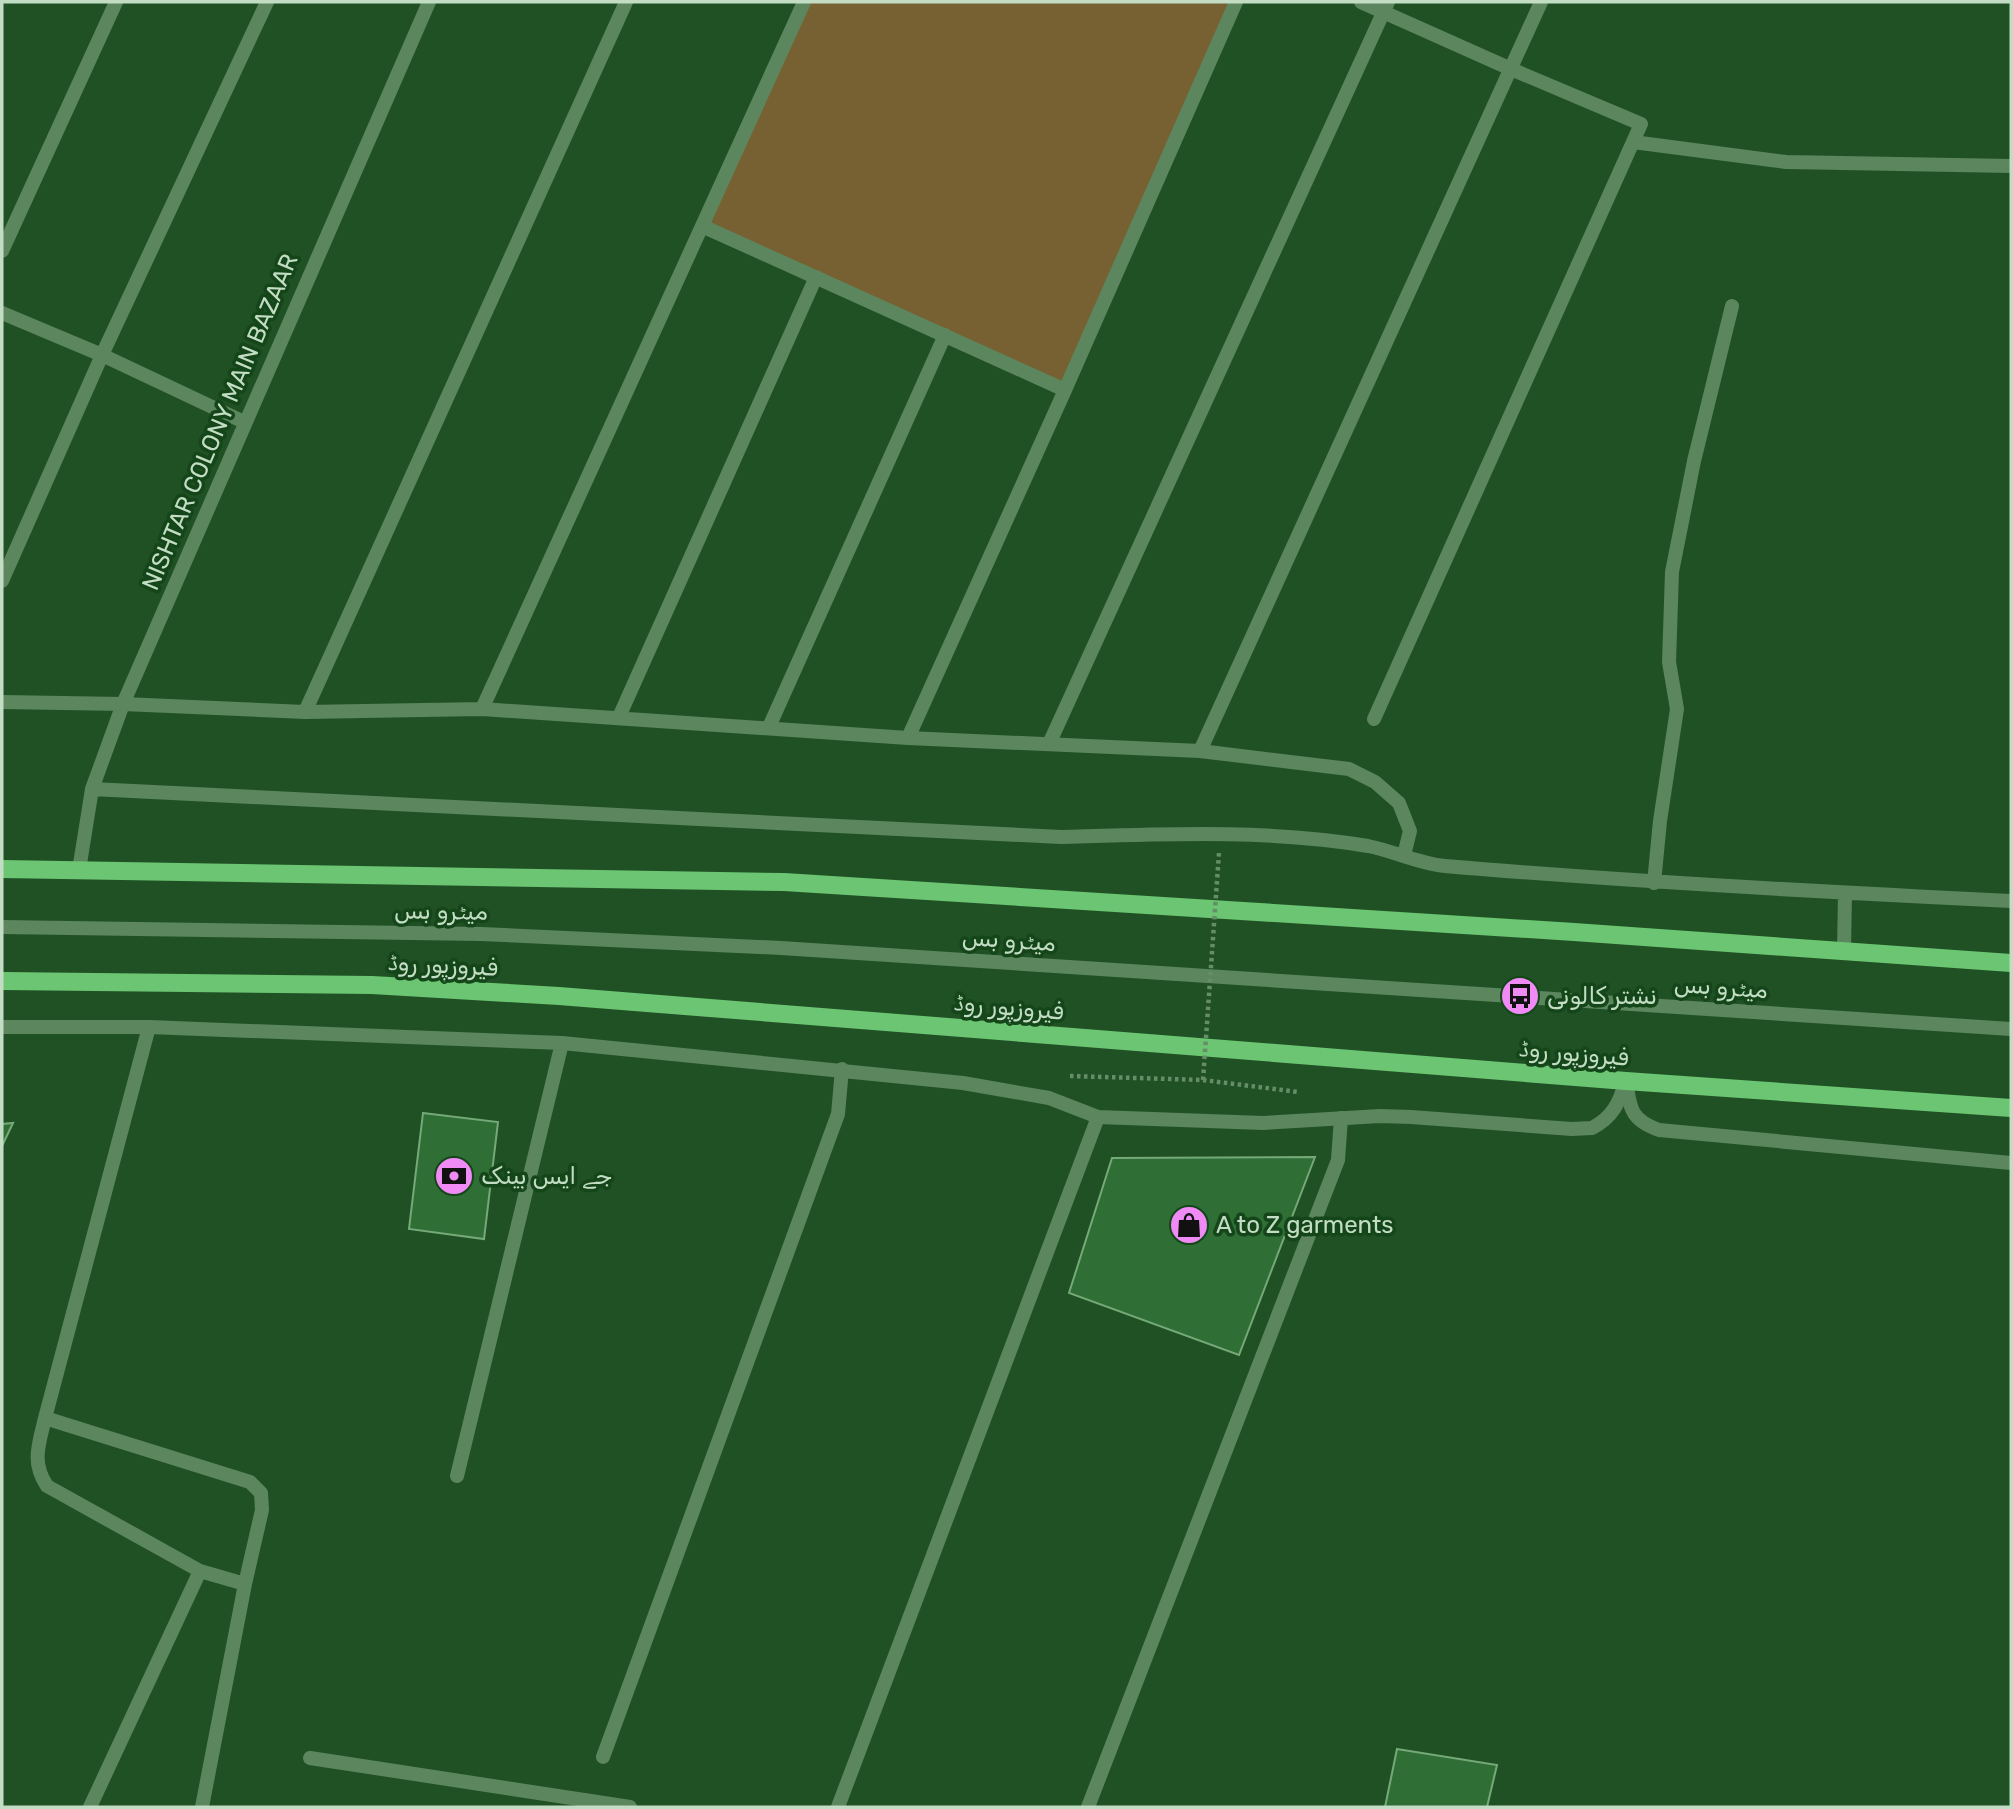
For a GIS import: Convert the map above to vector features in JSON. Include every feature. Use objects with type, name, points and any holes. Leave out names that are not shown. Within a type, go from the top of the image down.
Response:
[{"type":"main road","points":[[2,869],[784,883],[2011,962]]},
{"type":"main road","name":"فیروزپور روڈ","points":[[2,981],[372,985],[559,996],[1626,1081],[2011,1108]]},
{"type":"street","points":[[2,251],[116,2]]},
{"type":"street","points":[[2,582],[102,355],[267,2]]},
{"type":"street","name":"NISHTAR COLONY MAIN BAZAAR","points":[[79,870],[92,789],[123,704],[429,2]]},
{"type":"street","points":[[305,712],[626,2]]},
{"type":"street","points":[[482,709],[804,2]]},
{"type":"street","points":[[908,738],[1236,2]]},
{"type":"street","points":[[1361,2],[1386,7],[1511,69],[1640,124],[1374,719]]},
{"type":"street","points":[[1200,751],[1541,2]]},
{"type":"street","points":[[1049,744],[1386,7]]},
{"type":"street","points":[[1633,142],[1786,162],[2011,166]]},
{"type":"street","points":[[702,226],[1065,390]]},
{"type":"street","points":[[619,717],[816,277]]},
{"type":"street","points":[[1654,883],[1676,709],[1669,662],[1672,572],[1694,461],[1732,306]]},
{"type":"street","points":[[2,313],[102,355],[244,422]]},
{"type":"street","points":[[769,727],[945,335]]},
{"type":"street","points":[[2,702],[305,712],[482,709],[908,738],[1200,751],[1349,769],[1375,782],[1399,803],[1410,831],[1404,855]]},
{"type":"street","points":[[92,789],[1061,837],[1182,834],[1241,836],[1368,846],[1440,866],[1654,883],[2011,901]]},
{"type":"street","points":[[1844,951],[1845,893]]},
{"type":"street","name":"میٹرو بس","points":[[2,927],[481,934],[768,947],[2011,1029]]},
{"type":"street","points":[[2,1027],[149,1027],[562,1043],[842,1069],[1018,1091],[1049,1098],[1098,1117],[1263,1123],[1411,1117],[1592,1129],[1605,1122],[1618,1106],[1626,1081]]},
{"type":"street","points":[[149,1027],[45,1418],[37,1453],[38,1472],[47,1486],[200,1571],[245,1584]]},
{"type":"street","points":[[457,1476],[562,1043]]},
{"type":"street","points":[[603,1757],[838,1114],[842,1069]]},
{"type":"street","points":[[1626,1081],[1629,1105],[1635,1117],[1645,1125],[1659,1130],[2011,1163]]},
{"type":"street","points":[[838,1807],[1098,1117]]},
{"type":"street","points":[[1088,1807],[1338,1160],[1341,1118]]},
{"type":"street","points":[[45,1418],[250,1482],[261,1493],[262,1510],[202,1807]]},
{"type":"street","points":[[90,1807],[200,1571]]},
{"type":"street","points":[[310,1758],[630,1807]]},
{"type":"path","points":[[1203,1080],[1219,853]]},
{"type":"path","points":[[1080,1075],[1203,1080],[1290,1091]]},
{"type":"shaded area","points":[[804,2],[1236,2],[1065,390],[702,226]]},
{"type":"building","name":"جے ایس بینک","points":[[423,1113],[498,1122],[484,1239],[409,1229]]},
{"type":"building","points":[[13,1123],[2,1146],[2,1124]]},
{"type":"building","name":"A to Z garments","points":[[1315,1157],[1239,1355],[1069,1293],[1112,1158]]},
{"type":"building","points":[[1397,1749],[1497,1765],[1487,1807],[1385,1807]]},
{"type":"place","name":"نشتر کالونی","points":[[1520,996]]},
{"type":"place","name":"جے ایس بینک","points":[[454,1176]]},
{"type":"place","name":"A to Z garments","points":[[1189,1225]]}]
